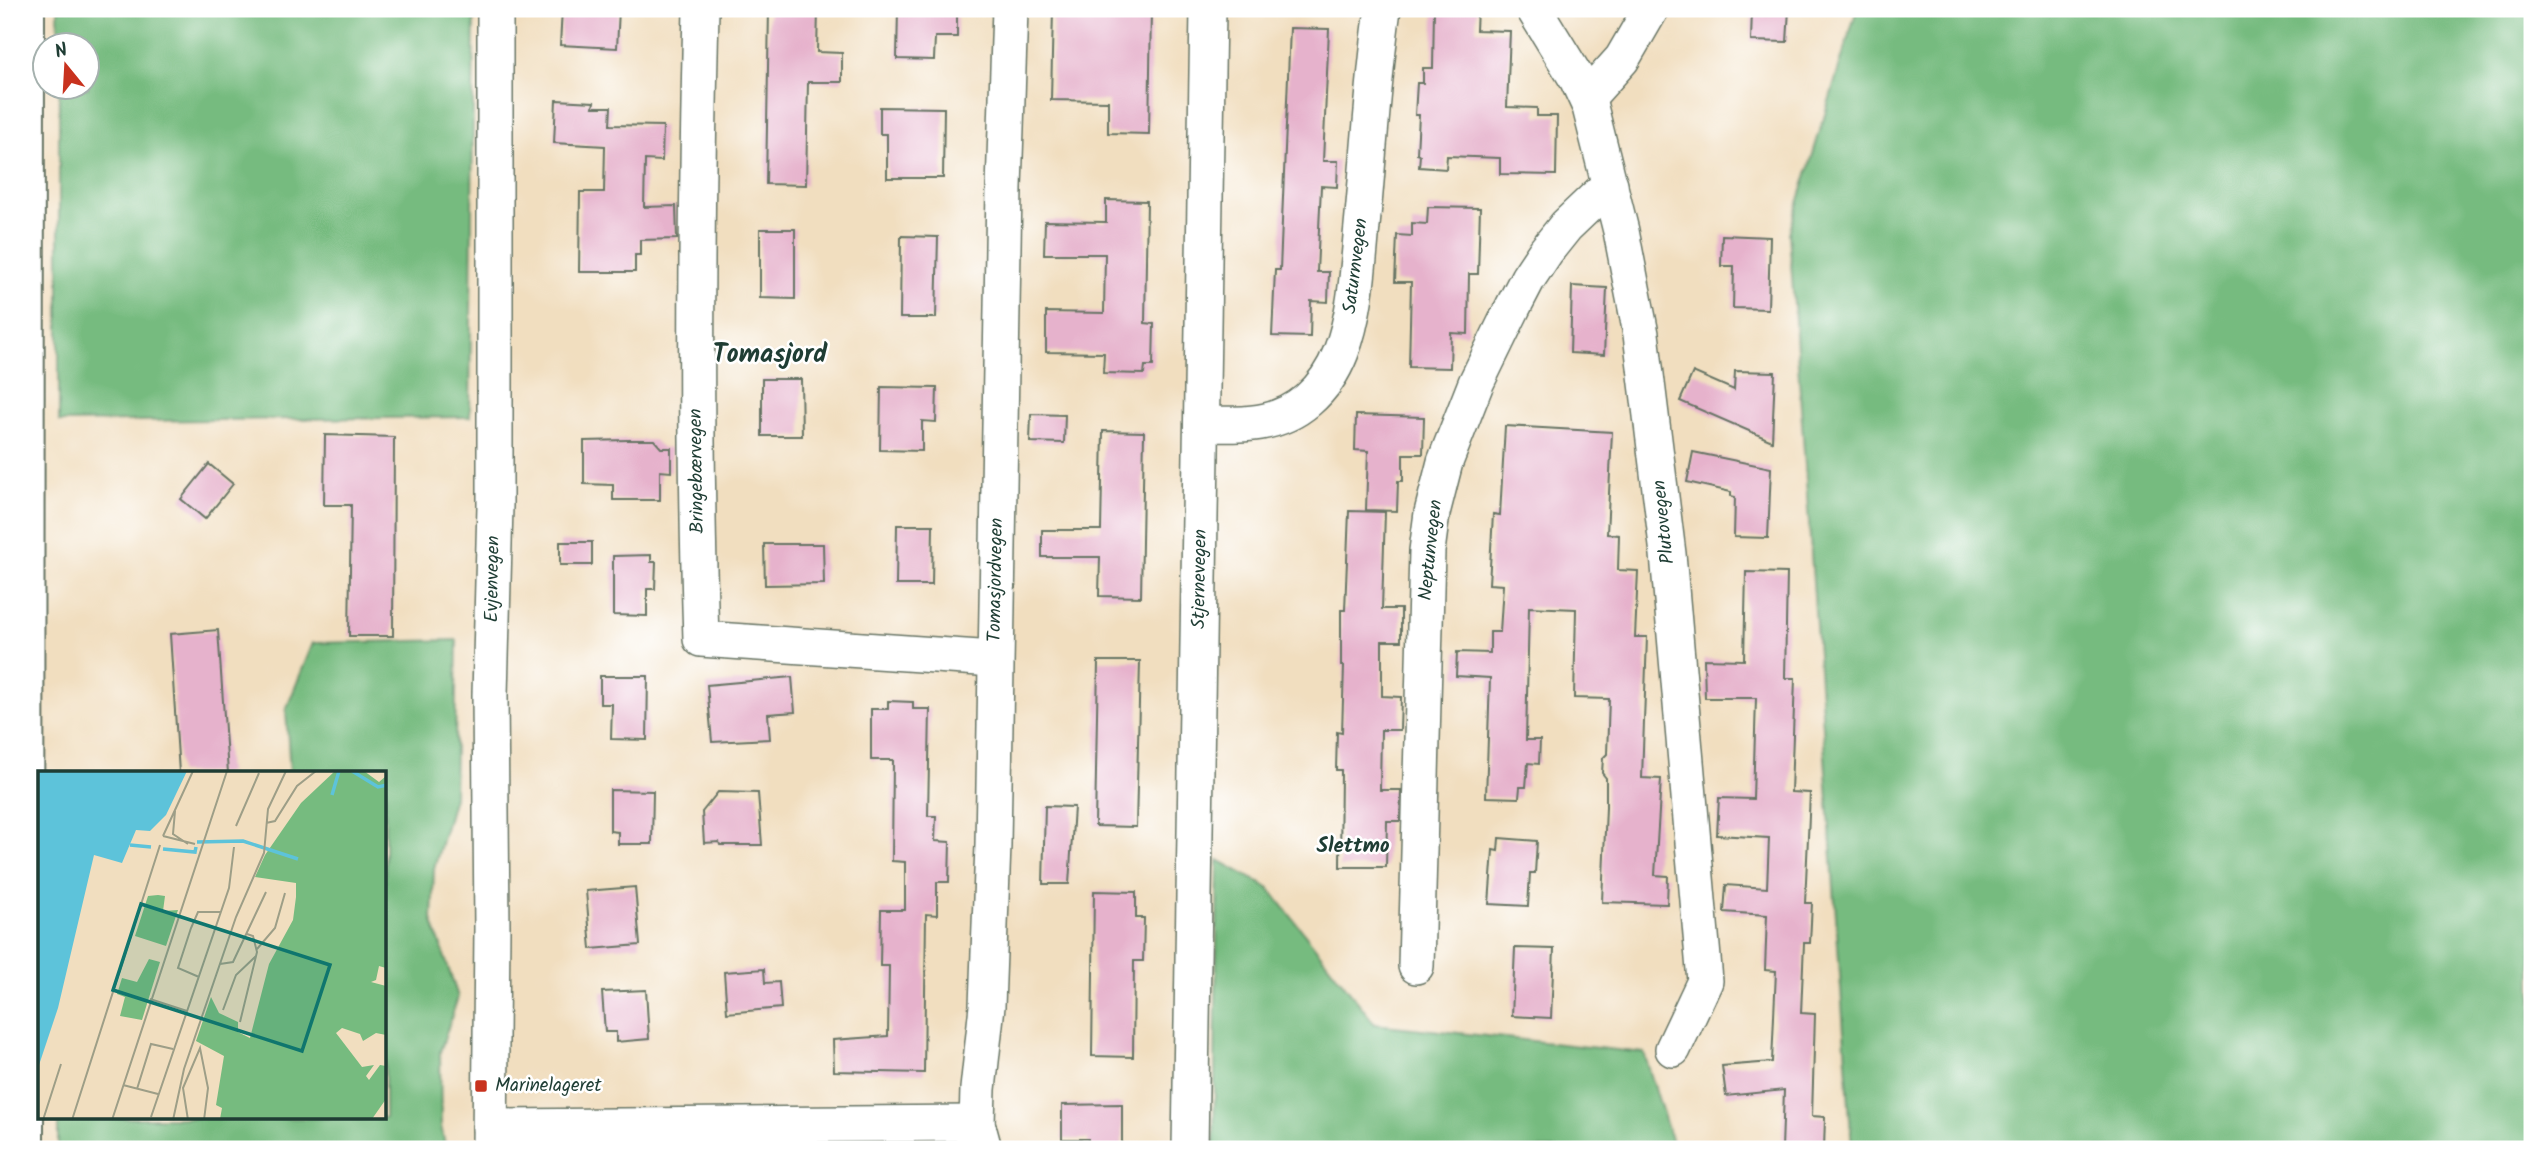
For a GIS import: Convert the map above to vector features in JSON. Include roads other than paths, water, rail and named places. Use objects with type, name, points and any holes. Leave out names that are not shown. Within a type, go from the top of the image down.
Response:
[{"type":"highway","points":[[24,1149],[25,9]]},
{"type":"street","name":"Evjenvegen","points":[[490,1138],[490,695],[495,506],[495,9]]},
{"type":"street","name":"Bringebærvegen","points":[[701,9],[695,374],[701,639],[994,659]]},
{"type":"street","name":"Tomasjordvegen","points":[[981,1136],[978,1089],[987,1006],[993,852],[994,659],[1010,9]]},
{"type":"street","name":"Stjernevegen","points":[[1190,1149],[1208,9]]},
{"type":"street","name":"Saturnvegen","points":[[1202,424],[1246,425],[1273,420],[1289,413],[1307,401],[1323,384],[1341,354],[1348,331],[1359,260],[1383,9]]},
{"type":"street","name":"Plutovegen","points":[[1534,9],[1587,98],[1598,131],[1635,293],[1662,492],[1705,981],[1673,1049]]},
{"type":"street","points":[[1587,98],[1622,59],[1651,9]]},
{"type":"street","name":"Neptunvegen","points":[[1416,966],[1427,551],[1437,487],[1476,383],[1528,278],[1566,226],[1610,184]]},
{"type":"street","points":[[490,1138],[981,1136]]},
{"type":"place","name":"Marinelageret","points":[[481,1086]]},
{"type":"district","name":"Tomasjord","points":[[770,355]]},
{"type":"district","name":"Slettmo","points":[[1353,846]]}]
